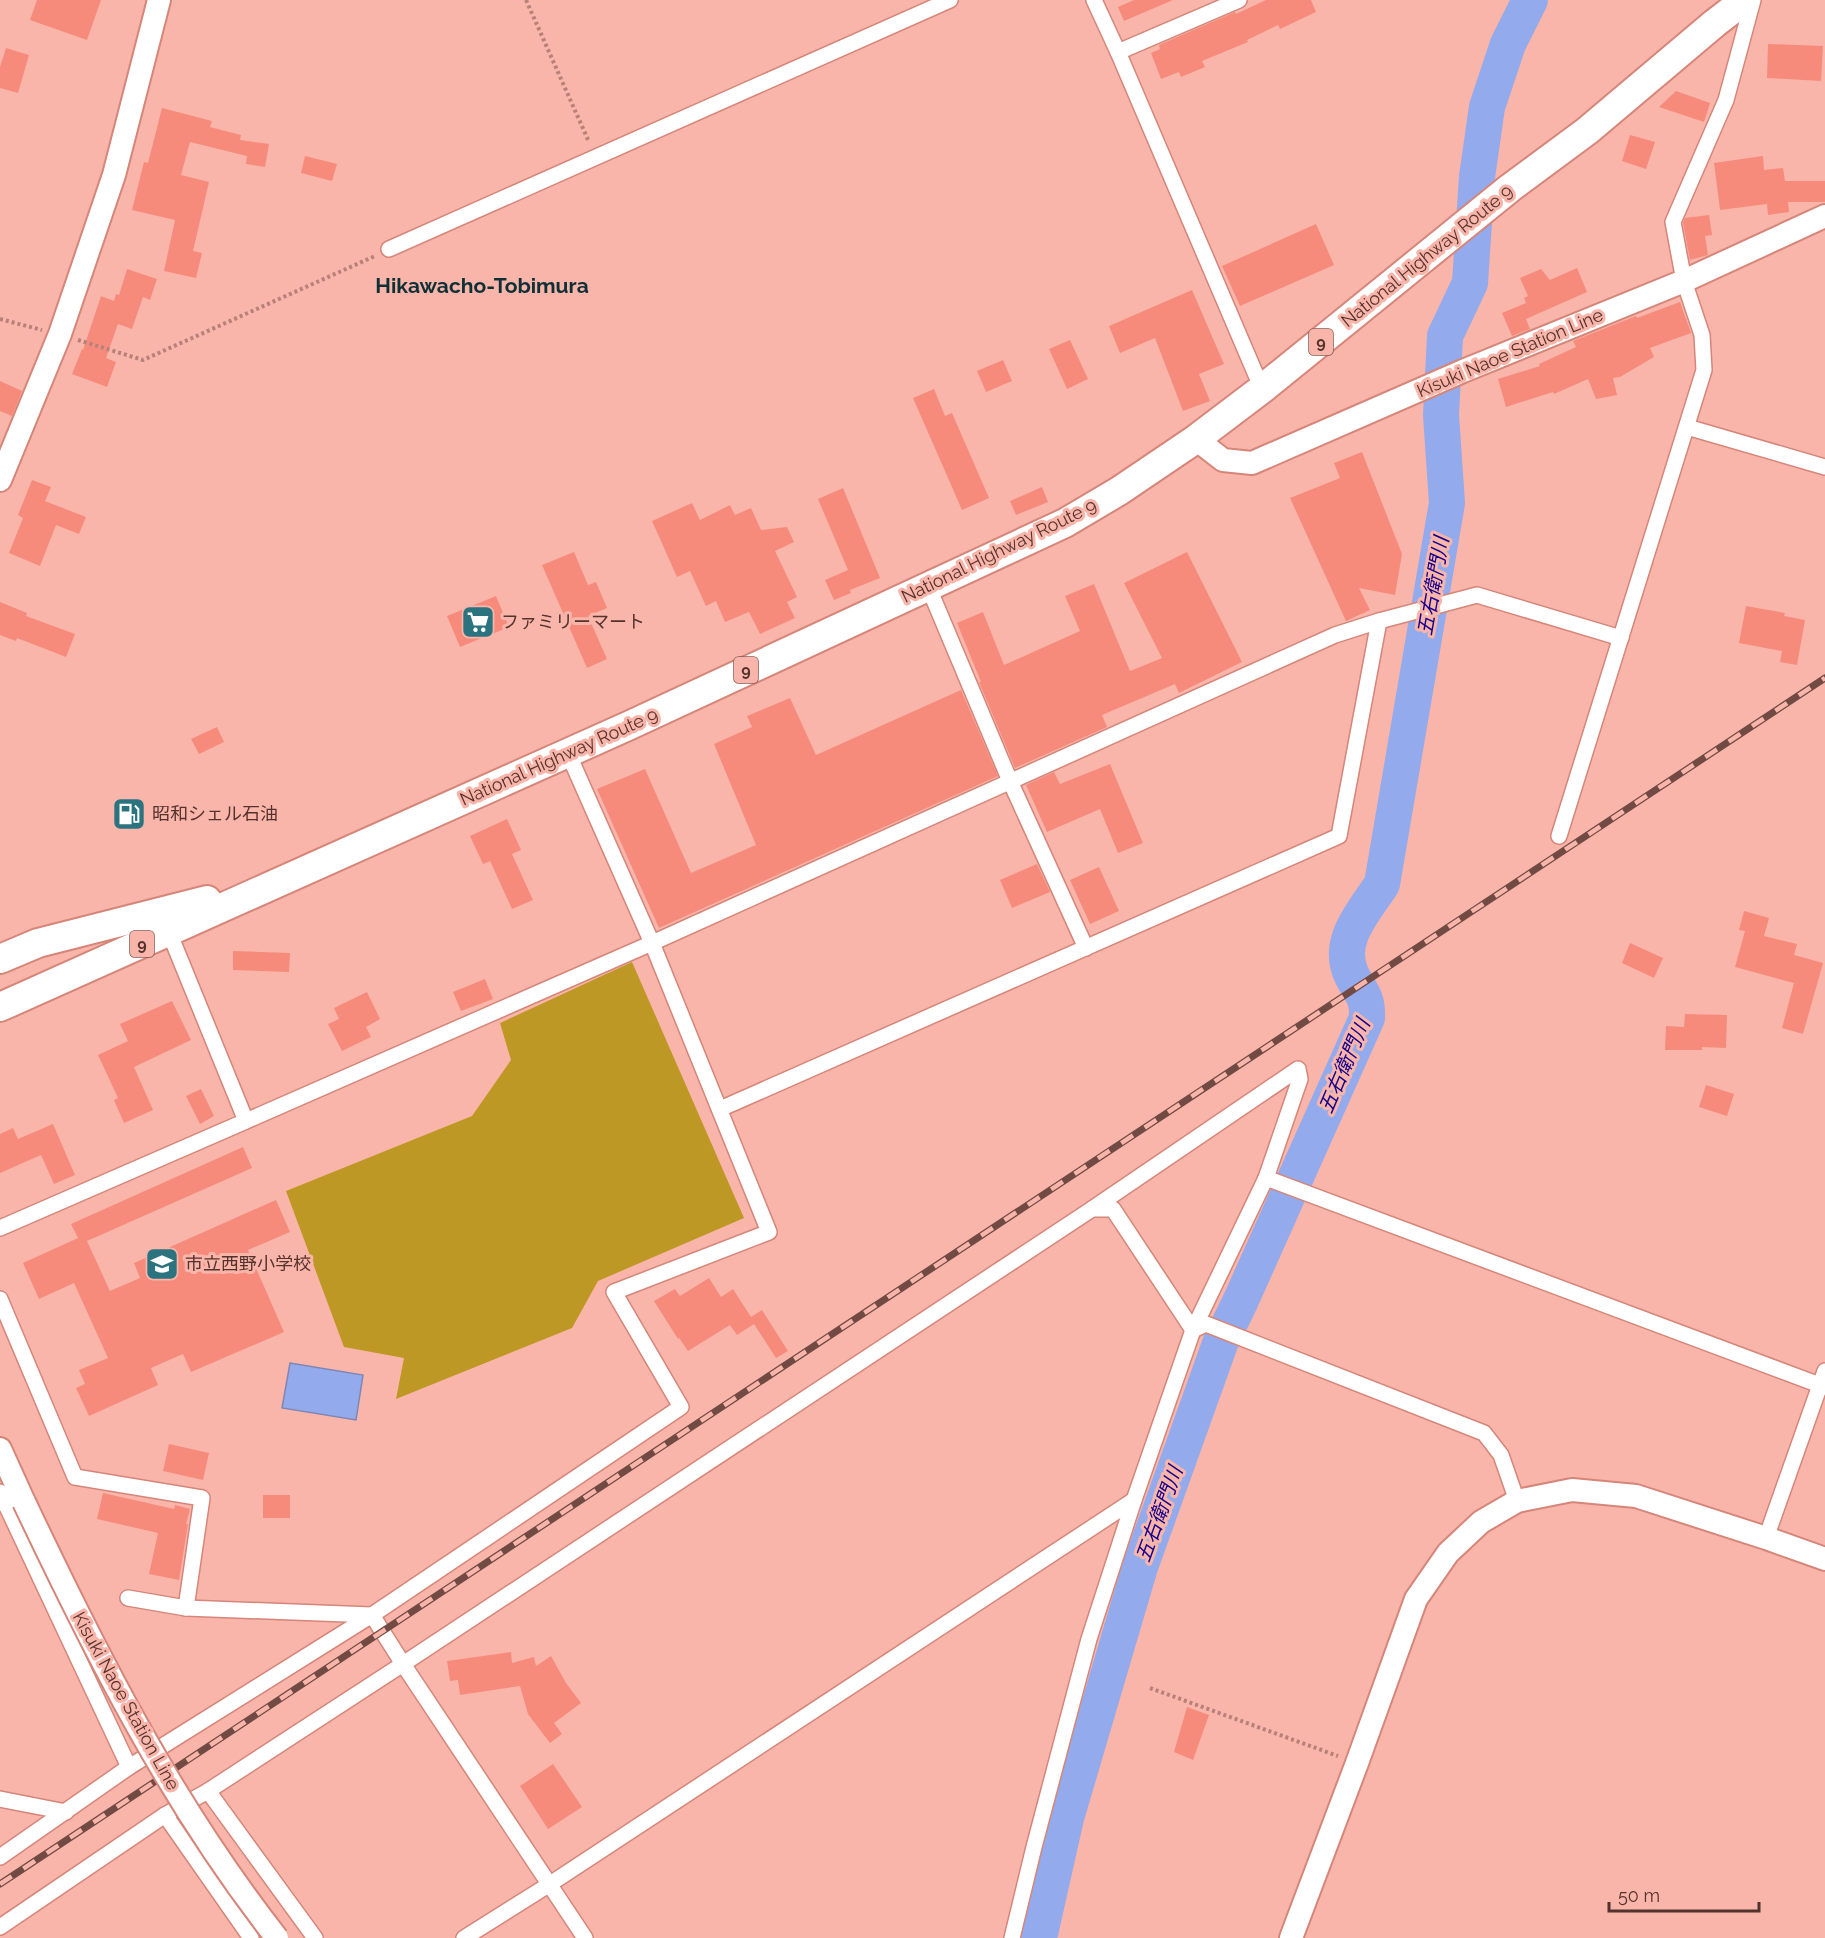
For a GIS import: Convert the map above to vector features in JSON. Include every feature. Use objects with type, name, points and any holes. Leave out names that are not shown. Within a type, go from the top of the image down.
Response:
[{"type":"highway","name":"National Highway Route 9","points":[[0,1007],[568,753],[1065,523],[1119,491],[1196,439],[1263,389],[1510,189],[1587,131],[1745,0]]},
{"type":"highway","name":"National Highway Route 9","points":[[0,959],[38,943],[285,880]]},
{"type":"street","points":[[0,480],[60,334],[114,175],[159,0]]},
{"type":"street","points":[[389,249],[950,0]]},
{"type":"street","points":[[1094,0],[1263,389]]},
{"type":"street","points":[[1118,52],[1239,0]]},
{"type":"street","points":[[1558,836],[1704,370],[1702,335],[1684,280],[1673,222],[1726,100],[1753,0]]},
{"type":"street","name":"Kisuki Naoe Station Line","points":[[1196,439],[1223,460],[1252,463],[1463,371],[1684,280],[1825,216]]},
{"type":"street","points":[[1687,427],[1825,467]]},
{"type":"street","points":[[928,586],[1010,781],[1086,948]]},
{"type":"street","points":[[0,1228],[652,943],[1335,635],[1477,595],[1621,638]]},
{"type":"street","points":[[720,1109],[1339,837],[1379,621]]},
{"type":"street","points":[[0,1857],[129,1767],[372,1615],[681,1407],[614,1292],[769,1232],[652,943],[568,753]]},
{"type":"street","points":[[169,932],[246,1121]]},
{"type":"street","points":[[0,1927],[165,1815],[208,1791],[403,1664],[1092,1209],[1298,1069],[1300,1080],[1266,1178],[1193,1330],[1134,1500],[1089,1639],[1012,1938]]},
{"type":"street","points":[[1266,1178],[1823,1381],[1767,1538]]},
{"type":"street","points":[[1092,1209],[1113,1209],[1193,1330]]},
{"type":"street","points":[[0,1299],[75,1476],[202,1497],[186,1608]]},
{"type":"street","points":[[1193,1330],[1206,1324],[1484,1433],[1501,1455],[1517,1501]]},
{"type":"street","name":"Kisuki Naoe Station Line","points":[[0,1449],[77,1614],[134,1724],[188,1813],[277,1938]]},
{"type":"street","points":[[1291,1938],[1358,1763],[1416,1599],[1448,1553],[1481,1522],[1517,1501],[1572,1490],[1636,1496],[1825,1559]]},
{"type":"street","points":[[0,1492],[129,1767]]},
{"type":"street","points":[[464,1938],[550,1884],[1134,1500]]},
{"type":"street","points":[[128,1598],[186,1608],[372,1615]]},
{"type":"street","points":[[372,1615],[585,1938]]},
{"type":"street","points":[[208,1791],[315,1938]]},
{"type":"street","points":[[0,1799],[66,1812]]},
{"type":"street","points":[[165,1815],[251,1938]]},
{"type":"path","points":[[526,0],[595,158]]},
{"type":"path","points":[[0,320],[60,334],[143,360],[389,249]]},
{"type":"path","points":[[1150,1688],[1358,1763]]},
{"type":"shaded area","points":[[632,962],[744,1218],[598,1281],[572,1328],[396,1399],[404,1358],[344,1347],[286,1191],[472,1116],[511,1060],[500,1023]]},
{"type":"water","points":[[290,1363],[363,1375],[356,1420],[282,1408]]},
{"type":"building","points":[[37,0],[101,0],[87,40],[30,20]]},
{"type":"building","points":[[1134,0],[1173,0],[1124,21],[1118,7]]},
{"type":"building","points":[[1266,0],[1311,0],[1316,12],[1280,29],[1278,25],[1247,40],[1248,42],[1202,61],[1205,67],[1181,77],[1179,72],[1161,79],[1151,53],[1160,49],[1159,45]]},
{"type":"building","points":[[1768,44],[1823,46],[1821,81],[1767,78]]},
{"type":"building","points":[[6,48],[29,55],[18,93],[0,88],[0,67]]},
{"type":"building","points":[[1676,91],[1710,103],[1704,122],[1659,107]]},
{"type":"building","points":[[162,108],[212,121],[210,127],[241,135],[240,140],[269,144],[265,167],[246,164],[247,156],[190,142],[181,175],[209,182],[193,251],[202,253],[196,278],[164,271],[175,220],[132,210],[144,162],[148,163]]},
{"type":"building","points":[[1630,135],[1655,142],[1646,169],[1622,161]]},
{"type":"building","points":[[305,156],[337,164],[332,181],[301,173]]},
{"type":"building","points":[[1763,156],[1764,170],[1783,168],[1785,181],[1825,181],[1825,202],[1788,202],[1789,212],[1768,215],[1767,204],[1720,210],[1714,163]]},
{"type":"building","points":[[1709,215],[1712,235],[1705,236],[1708,255],[1690,260],[1683,223],[1685,218]]},
{"type":"building","points":[[1316,224],[1334,265],[1240,306],[1222,266]]},
{"type":"building","points":[[1577,268],[1587,292],[1526,319],[1530,329],[1512,336],[1502,313],[1526,303],[1524,298],[1528,296],[1520,278],[1541,269],[1550,280]]},
{"type":"building","points":[[127,269],[157,279],[150,300],[143,297],[132,329],[118,324],[106,358],[116,362],[107,387],[72,374],[83,350],[101,296],[114,301],[116,294],[119,295]]},
{"type":"building","points":[[1192,290],[1224,364],[1199,374],[1210,401],[1183,411],[1155,338],[1120,353],[1109,326]]},
{"type":"building","points":[[1680,302],[1691,333],[1650,348],[1654,357],[1620,377],[1613,378],[1617,395],[1596,399],[1588,379],[1554,394],[1553,392],[1506,407],[1498,379],[1540,366],[1539,364],[1576,347],[1573,341],[1636,316],[1637,318]]},
{"type":"building","points":[[1070,340],[1088,379],[1067,389],[1049,349]]},
{"type":"building","points":[[1003,360],[1012,381],[986,392],[977,371]]},
{"type":"building","points":[[0,381],[22,391],[12,416],[0,411]]},
{"type":"building","points":[[934,389],[945,416],[952,413],[989,498],[962,510],[913,398]]},
{"type":"building","points":[[1362,452],[1402,554],[1395,595],[1359,588],[1370,610],[1346,621],[1290,498],[1340,478],[1334,463]]},
{"type":"building","points":[[32,480],[51,487],[45,501],[86,517],[79,534],[56,525],[40,566],[9,553],[23,518],[18,515]]},
{"type":"building","points":[[1042,487],[1048,502],[1016,515],[1010,501]]},
{"type":"building","points":[[843,488],[880,578],[850,590],[851,593],[834,600],[825,580],[848,570],[818,499]]},
{"type":"building","points":[[692,503],[700,520],[730,505],[735,515],[751,508],[761,530],[787,527],[794,542],[775,551],[797,597],[787,602],[795,618],[760,634],[749,612],[725,622],[716,601],[706,606],[690,571],[677,577],[652,521]]},
{"type":"building","points":[[574,552],[588,585],[596,582],[607,608],[588,616],[607,659],[587,668],[542,565]]},
{"type":"building","points":[[1187,552],[1242,662],[1179,693],[1175,684],[1102,715],[1107,727],[1015,768],[957,623],[983,612],[1004,665],[1080,631],[1065,596],[1094,584],[1130,671],[1162,658],[1124,583]]},
{"type":"building","name":"ファミリーマート","points":[[496,596],[509,627],[460,647],[447,616]]},
{"type":"building","points":[[0,602],[27,613],[26,616],[75,634],[66,657],[17,638],[16,641],[0,635]]},
{"type":"building","points":[[1746,606],[1785,613],[1784,616],[1805,620],[1797,665],[1780,662],[1782,651],[1739,643]]},
{"type":"building","points":[[961,690],[998,776],[659,928],[597,789],[645,769],[691,873],[756,845],[714,744],[752,727],[747,716],[790,698],[816,755]]},
{"type":"building","points":[[217,727],[224,742],[199,754],[191,739]]},
{"type":"building","points":[[1110,764],[1143,843],[1118,853],[1100,809],[1047,832],[1026,785],[1054,772],[1060,784]]},
{"type":"building","points":[[507,819],[521,850],[512,854],[533,900],[512,909],[490,861],[483,864],[470,836]]},
{"type":"building","points":[[1037,864],[1050,892],[1012,908],[1000,880]]},
{"type":"building","points":[[1099,867],[1119,911],[1090,924],[1070,880]]},
{"type":"building","points":[[1744,911],[1769,918],[1764,936],[1797,944],[1794,955],[1823,963],[1803,1034],[1782,1028],[1794,983],[1735,967],[1745,931],[1739,930]]},
{"type":"building","points":[[1630,943],[1663,958],[1654,978],[1622,963]]},
{"type":"building","points":[[233,951],[290,953],[289,972],[233,970]]},
{"type":"building","points":[[485,979],[493,999],[461,1011],[453,992]]},
{"type":"building","points":[[367,992],[380,1019],[366,1027],[371,1037],[342,1051],[328,1024],[339,1019],[334,1008]]},
{"type":"building","points":[[172,1001],[191,1040],[134,1067],[153,1110],[124,1123],[114,1100],[118,1098],[98,1055],[128,1041],[120,1024]]},
{"type":"building","points":[[1685,1014],[1727,1015],[1726,1048],[1665,1050],[1666,1026],[1684,1027]]},
{"type":"building","points":[[1706,1085],[1734,1094],[1727,1116],[1699,1107]]},
{"type":"building","points":[[201,1089],[214,1116],[200,1124],[186,1096]]},
{"type":"building","points":[[53,1124],[75,1175],[54,1184],[41,1155],[0,1173],[0,1134],[13,1128],[18,1139]]},
{"type":"building","points":[[243,1147],[252,1168],[87,1241],[110,1291],[140,1278],[134,1263],[276,1200],[290,1232],[248,1250],[284,1332],[191,1372],[183,1354],[151,1368],[158,1385],[89,1416],[76,1388],[85,1384],[79,1370],[108,1358],[74,1283],[39,1299],[23,1263],[78,1238],[71,1224]]},
{"type":"building","points":[[709,1278],[721,1297],[733,1289],[751,1317],[762,1310],[788,1351],[776,1358],[754,1324],[737,1335],[730,1325],[688,1351],[654,1301],[675,1289],[680,1296]]},
{"type":"building","points":[[169,1444],[209,1453],[203,1480],[163,1471]]},
{"type":"building","points":[[103,1493],[174,1509],[175,1505],[190,1509],[179,1580],[149,1574],[158,1533],[97,1519]]},
{"type":"building","points":[[263,1495],[290,1495],[290,1518],[263,1518]]},
{"type":"building","points":[[511,1652],[512,1663],[534,1657],[536,1666],[551,1656],[566,1683],[581,1703],[554,1723],[562,1734],[550,1743],[528,1714],[520,1686],[460,1695],[458,1680],[450,1681],[447,1661]]},
{"type":"building","points":[[1187,1707],[1209,1715],[1193,1760],[1174,1752]]},
{"type":"building","points":[[553,1764],[582,1807],[548,1829],[520,1786]]},
{"type":"waterway","name":"五右衛門川","points":[[1039,1938],[1066,1818],[1140,1567],[1221,1341],[1367,1018],[1365,1000],[1352,976],[1347,951],[1354,927],[1382,884],[1447,503],[1441,415],[1445,336],[1470,283],[1477,177],[1487,107],[1508,44],[1530,0]]},
{"type":"railway","points":[[0,1884],[1825,678]]},
{"type":"place","name":"ファミリーマート","points":[[478,622]]},
{"type":"place","name":"昭和シェル石油","points":[[129,814]]},
{"type":"place","name":"市立西野小学校","points":[[162,1264]]},
{"type":"district","name":"Hikawacho-Tobimura","points":[[482,286]]}]
